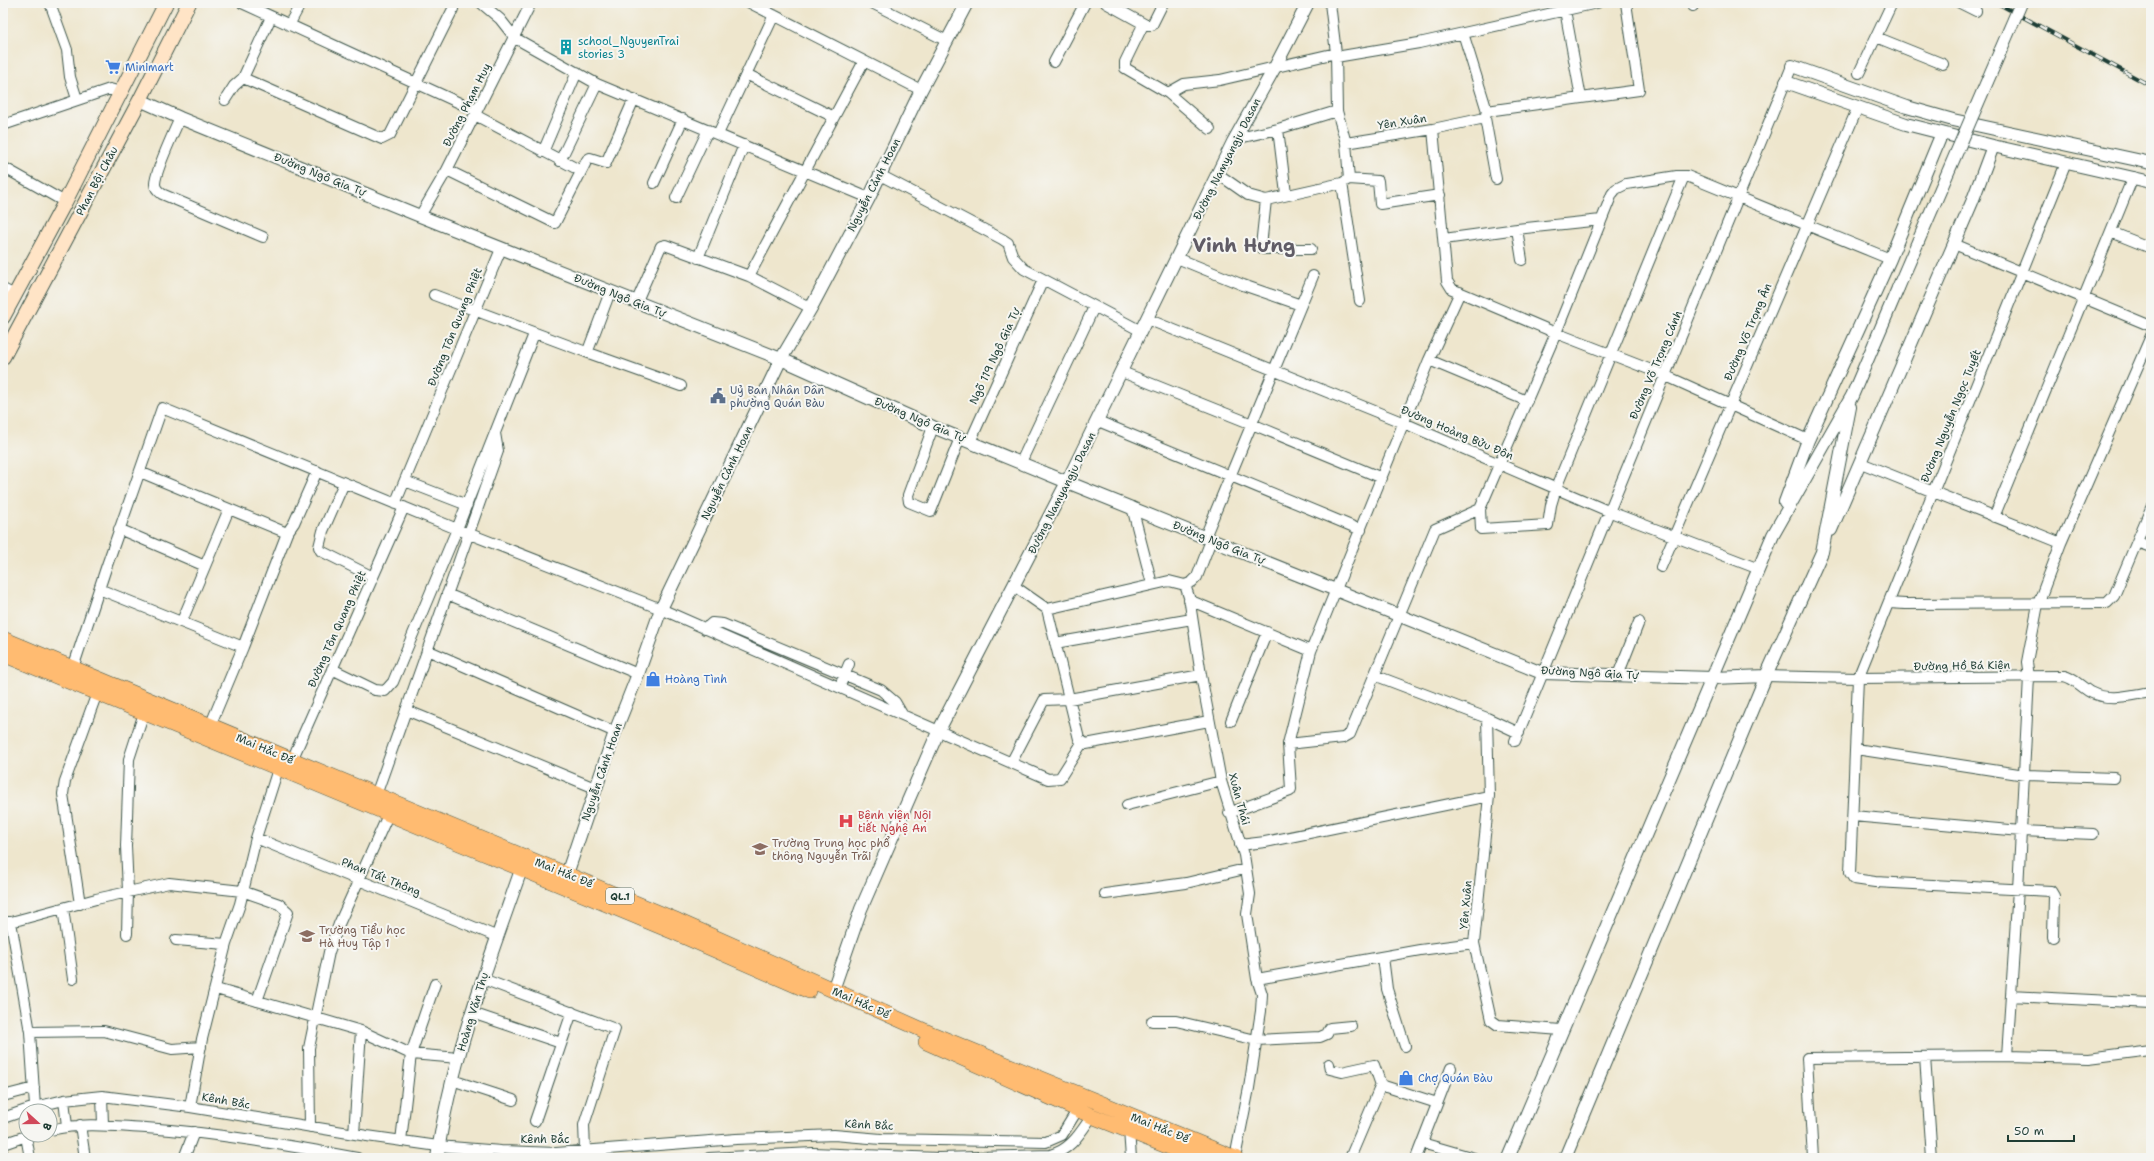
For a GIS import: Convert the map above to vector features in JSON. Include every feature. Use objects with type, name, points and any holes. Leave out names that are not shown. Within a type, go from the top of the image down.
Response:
[{"type":"main road","name":"Phan Bội Châu","points":[[3,317],[9,292],[57,217],[166,3]]},
{"type":"main road","name":"Phan Bội Châu","points":[[3,357],[140,100],[189,3]]},
{"type":"main road","points":[[121,92],[140,100]]},
{"type":"main road","points":[[57,217],[74,225]]},
{"type":"main road","name":"Mai Hắc Đế","points":[[3,639],[376,795],[439,829],[521,870],[676,926],[833,990],[1078,1110],[1197,1158]]},
{"type":"main road","name":"Mai Hắc Đế","points":[[3,654],[388,814],[439,829],[567,874],[676,926],[921,1034],[1235,1158]]},
{"type":"street","points":[[50,3],[67,50],[70,77],[78,99]]},
{"type":"street","points":[[242,3],[476,113],[543,152],[581,171]]},
{"type":"street","points":[[289,25],[301,3]]},
{"type":"street","points":[[243,78],[382,139],[390,135],[417,84],[453,9],[454,3]]},
{"type":"street","points":[[481,3],[500,19],[515,38],[597,84],[869,198]]},
{"type":"street","name":"Đường Phạm Huy","points":[[420,216],[476,113],[515,38],[531,3]]},
{"type":"street","points":[[750,3],[921,90]]},
{"type":"street","points":[[872,3],[947,41]]},
{"type":"street","name":"Nguyễn Cảnh Hoan","points":[[567,874],[595,788],[661,609],[781,359],[811,308],[869,198],[921,90],[967,3]]},
{"type":"street","points":[[1054,62],[1085,3]]},
{"type":"street","points":[[1106,3],[1144,24],[1152,25],[1163,3]]},
{"type":"street","name":"Đường Namyangju Dasan","points":[[833,990],[861,910],[939,731],[1098,421],[1235,138],[1275,67],[1308,3]]},
{"type":"street","points":[[1330,3],[1336,55],[1337,111],[1346,144],[1346,181],[1360,301]]},
{"type":"street","points":[[1168,93],[1184,84],[1220,80],[1336,55],[1463,33],[1597,3]]},
{"type":"street","points":[[1433,129],[1486,114],[1639,90],[1626,3]]},
{"type":"street","points":[[1859,73],[1892,3]]},
{"type":"street","points":[[1960,3],[1976,10]]},
{"type":"street","points":[[1773,535],[1852,396],[2022,3]]},
{"type":"street","points":[[1565,10],[1581,98]]},
{"type":"street","points":[[718,134],[774,15]]},
{"type":"street","points":[[225,100],[234,86],[243,78],[271,17]]},
{"type":"street","points":[[1144,24],[1125,62],[1125,68],[1168,93],[1178,104],[1210,129]]},
{"type":"street","points":[[1463,33],[1486,114],[1496,179]]},
{"type":"street","points":[[1876,37],[1943,64]]},
{"type":"street","points":[[749,276],[864,61]]},
{"type":"street","points":[[1792,66],[1907,106],[1953,120],[2151,163]]},
{"type":"street","name":"Đường Võ Trọng Cánh","points":[[1487,718],[1517,737],[1608,511],[1792,66]]},
{"type":"street","points":[[543,152],[576,72]]},
{"type":"street","points":[[746,74],[834,117]]},
{"type":"street","points":[[1786,82],[1906,124],[1993,146],[2151,182]]},
{"type":"street","points":[[560,161],[597,84]]},
{"type":"street","points":[[3,125],[110,89],[121,92]]},
{"type":"street","points":[[446,170],[553,223],[556,222],[589,158],[606,163],[634,99]]},
{"type":"street","name":"Đường Ngô Gia Tự","points":[[140,100],[180,118],[420,216],[636,303],[781,359],[933,427],[1067,482],[1542,673],[1713,678],[1766,676]]},
{"type":"street","name":"Đường Võ Trọng Ân","points":[[1661,567],[1858,107]]},
{"type":"street","points":[[1235,138],[1278,128],[1337,111]]},
{"type":"street","points":[[180,118],[157,176],[155,186],[157,190],[162,194],[263,237]]},
{"type":"street","points":[[654,183],[683,120]]},
{"type":"street","points":[[1508,1158],[1561,1030],[1759,569],[1808,440],[1945,134],[1953,120]]},
{"type":"street","points":[[1278,128],[1286,194]]},
{"type":"street","name":"Yên Xuân","points":[[1346,144],[1433,129],[1447,280],[1452,289],[1460,292]]},
{"type":"street","points":[[676,198],[708,130]]},
{"type":"street","points":[[698,258],[744,145]]},
{"type":"street","points":[[1565,1158],[1766,676],[1861,463],[1954,244],[1993,146]]},
{"type":"street","name":"Đường Nguyễn Ngọc Tuyết","points":[[1858,678],[2066,163]]},
{"type":"street","points":[[3,167],[65,202]]},
{"type":"street","points":[[1218,174],[1248,195],[1266,200],[1286,194],[1346,181],[1378,181],[1380,204],[1440,195]]},
{"type":"street","points":[[880,175],[1002,239],[1008,243],[1014,257],[1024,269],[1141,331]]},
{"type":"street","points":[[1684,176],[1612,355],[1556,488],[1548,525],[1480,529],[1480,509],[1556,333],[1612,194],[1620,186],[1684,176],[1890,259]]},
{"type":"street","points":[[1994,516],[2133,177]]},
{"type":"street","points":[[1266,200],[1261,246],[1263,249],[1311,249]]},
{"type":"street","points":[[1444,239],[1601,220]]},
{"type":"street","points":[[1517,229],[1522,260]]},
{"type":"street","points":[[2111,232],[2151,248]]},
{"type":"street","points":[[1954,244],[2151,326]]},
{"type":"street","points":[[636,303],[663,245],[749,276],[811,308]]},
{"type":"street","name":"Đường Tôn Quang Phiệt","points":[[292,760],[373,577],[399,506],[405,481],[501,248]]},
{"type":"street","points":[[1177,258],[1243,285],[1301,305]]},
{"type":"street","points":[[1047,609],[1169,581],[1185,585],[1192,582],[1197,577],[1208,539],[1231,476],[1313,276]]},
{"type":"street","name":"Ngõ 119 Ngô Gia Tự","points":[[933,427],[908,495],[909,502],[931,511],[1043,280]]},
{"type":"street","points":[[586,352],[589,348],[610,292]]},
{"type":"street","points":[[1230,813],[1290,791],[1292,782],[1288,744],[1311,651],[1429,360],[1460,292],[1556,333],[1664,376],[1808,440]]},
{"type":"street","points":[[434,295],[534,334],[681,386]]},
{"type":"street","points":[[1021,462],[1094,307]]},
{"type":"street","name":"Đường Hoàng Bửu Đôn","points":[[1147,319],[1404,424],[1608,511],[1759,569]]},
{"type":"street","points":[[332,669],[375,690],[385,691],[393,682],[467,505],[534,334]]},
{"type":"street","points":[[2007,1056],[2025,774],[2029,677],[2027,662],[2038,604],[2061,544],[2151,336]]},
{"type":"street","points":[[1429,360],[1527,402]]},
{"type":"street","points":[[1122,372],[1382,478]]},
{"type":"street","points":[[1822,552],[1852,396]]},
{"type":"street","points":[[73,668],[119,529],[162,408],[399,506],[661,609],[1048,779],[1060,778],[1082,743]]},
{"type":"street","points":[[1098,421],[1361,530]]},
{"type":"street","points":[[376,795],[467,533],[498,452],[495,432]]},
{"type":"street","points":[[1861,463],[2061,544]]},
{"type":"street","points":[[210,726],[243,647],[287,533],[294,524],[317,471]]},
{"type":"street","points":[[140,472],[287,533]]},
{"type":"street","points":[[405,481],[467,505]]},
{"type":"street","points":[[344,483],[323,531],[319,547],[321,552],[373,577]]},
{"type":"street","points":[[1132,507],[1152,584]]},
{"type":"street","points":[[1889,602],[1905,604],[2103,604],[2109,602],[2114,596],[2151,508]]},
{"type":"street","points":[[182,621],[228,509]]},
{"type":"street","points":[[1288,744],[1348,736],[1436,529],[1480,509]]},
{"type":"street","points":[[119,529],[205,566]]},
{"type":"street","points":[[2137,542],[2151,547]]},
{"type":"street","name":"Xuân Thái","points":[[1185,585],[1189,600],[1209,721],[1221,781],[1244,855],[1250,894],[1247,914],[1257,979],[1262,994],[1261,1011],[1235,1158]]},
{"type":"street","points":[[1014,586],[1047,609],[1079,739],[1082,743]]},
{"type":"street","points":[[99,588],[243,647]]},
{"type":"street","points":[[447,594],[638,674]]},
{"type":"street","points":[[1189,600],[1311,651]]},
{"type":"street","points":[[1055,643],[1192,619]]},
{"type":"street","points":[[1618,675],[1639,622]]},
{"type":"street","points":[[705,629],[712,623],[723,624],[882,690],[895,702],[902,714]]},
{"type":"street","points":[[1231,721],[1267,632]]},
{"type":"street","points":[[427,650],[615,732]]},
{"type":"street","points":[[840,687],[849,664]]},
{"type":"street","points":[[1011,763],[1044,700],[1069,699],[1201,675]]},
{"type":"street","points":[[1374,675],[1487,718]]},
{"type":"street","name":"Đường Hồ Bá Kiện","points":[[1766,676],[1858,678],[2067,677],[2089,692],[2110,698],[2151,692]]},
{"type":"street","points":[[1858,678],[1850,873],[1854,879],[2049,891],[2054,894],[2053,937]]},
{"type":"street","points":[[80,904],[63,794],[65,781],[97,693]]},
{"type":"street","points":[[406,710],[595,788]]},
{"type":"street","points":[[127,934],[128,891],[126,846],[129,759],[144,713]]},
{"type":"street","name":"Yên Xuân","points":[[1487,718],[1489,796],[1474,943],[1491,1020],[1494,1024],[1561,1030]]},
{"type":"street","points":[[1082,743],[1086,744],[1209,721]]},
{"type":"street","points":[[1856,749],[2025,774],[2114,778]]},
{"type":"street","points":[[190,1107],[201,1047],[226,944],[240,904],[242,890],[256,838],[278,769]]},
{"type":"street","points":[[1127,805],[1221,781]]},
{"type":"street","points":[[1240,845],[1265,842],[1489,796]]},
{"type":"street","points":[[310,1127],[309,1048],[329,952],[339,924],[388,814]]},
{"type":"street","points":[[1853,816],[2021,831],[2093,834]]},
{"type":"street","name":"Phan Tất Thông","points":[[256,838],[359,882],[498,937]]},
{"type":"street","points":[[1104,894],[1198,881],[1245,869]]},
{"type":"street","name":"Hoàng Văn Thụ","points":[[437,1158],[438,1146],[452,1080],[472,1013],[521,870]]},
{"type":"street","points":[[35,1103],[30,1032],[7,922],[128,891],[169,883],[242,890],[279,904],[288,912],[257,1001]]},
{"type":"street","points":[[63,908],[73,979]]},
{"type":"street","points":[[176,940],[226,944]]},
{"type":"street","points":[[1257,979],[1474,943]]},
{"type":"street","points":[[1383,957],[1390,1002],[1405,1046]]},
{"type":"street","points":[[483,980],[613,1027],[616,1031],[584,1125],[585,1150]]},
{"type":"street","points":[[401,1141],[411,1054],[435,984]]},
{"type":"street","points":[[216,989],[361,1031],[411,1054],[459,1058]]},
{"type":"street","points":[[2011,996],[2151,1003]]},
{"type":"street","points":[[536,1121],[572,1012]]},
{"type":"street","points":[[472,1013],[561,1043]]},
{"type":"street","points":[[1152,1021],[1176,1021],[1256,1040],[1320,1036],[1327,1034],[1330,1028],[1351,1026]]},
{"type":"street","points":[[30,1032],[104,1031],[172,1049],[201,1047]]},
{"type":"street","points":[[354,1134],[361,1031]]},
{"type":"street","points":[[1813,1158],[1807,1058],[2007,1056],[2088,1058],[2151,1050]]},
{"type":"street","points":[[1925,1057],[1932,1158]]},
{"type":"street","points":[[1329,1064],[1330,1069],[1342,1072],[1374,1065],[1381,1085],[1350,1158]]},
{"type":"street","points":[[1416,1158],[1451,1068]]},
{"type":"street","points":[[452,1080],[513,1100]]},
{"type":"street","points":[[1381,1085],[1437,1103]]},
{"type":"street","points":[[3,1096],[34,1088]]},
{"type":"street","points":[[102,1096],[103,1124]]},
{"type":"street","name":"Kênh Bắc","points":[[52,1103],[64,1100],[102,1096],[190,1107],[438,1146],[556,1153],[705,1142],[834,1135],[1024,1143],[1046,1142],[1057,1139]]},
{"type":"street","points":[[64,1100],[67,1126]]},
{"type":"street","points":[[1063,1151],[1057,1139],[1064,1132],[1078,1110]]},
{"type":"street","name":"Kênh Bắc","points":[[3,1118],[18,1113]]},
{"type":"street","points":[[709,1158],[813,1156],[939,1158],[1045,1157],[1063,1151],[1076,1139],[1092,1116]]},
{"type":"street","points":[[58,1128],[67,1126],[103,1124],[194,1132],[312,1154],[357,1158]]},
{"type":"street","points":[[80,1125],[85,1158]]},
{"type":"street","points":[[1129,1130],[1131,1158]]},
{"type":"street","points":[[184,1158],[194,1132]]},
{"type":"street","points":[[855,1156],[856,1136]]},
{"type":"street","points":[[3,1144],[18,1139]]},
{"type":"street","points":[[705,1142],[705,1158]]},
{"type":"street","points":[[1422,1142],[1474,1158]]},
{"type":"street","points":[[29,1143],[30,1158]]},
{"type":"street","points":[[3,1154],[4,1158]]},
{"type":"railway","points":[[1997,3],[2151,86]]},
{"type":"place","name":"school_NguyenTrai stories 3","points":[[566,47]]},
{"type":"place","name":"Minimart","points":[[113,67]]},
{"type":"place","name":"Uỷ Ban Nhân Dân phường Quán Bàu","points":[[718,396]]},
{"type":"place","name":"Hoàng Tình","points":[[653,679]]},
{"type":"place","name":"Bệnh viện Nội tiết Nghệ An","points":[[846,821]]},
{"type":"place","name":"Trường Trung học phổ thông Nguyễn Trãi","points":[[760,849]]},
{"type":"place","name":"Trường Tiểu học Hà Huy Tập 1","points":[[307,936]]},
{"type":"place","name":"Chợ Quán Bàu","points":[[1406,1078]]},
{"type":"district","name":"Vinh Hưng","points":[[1244,245]]}]
